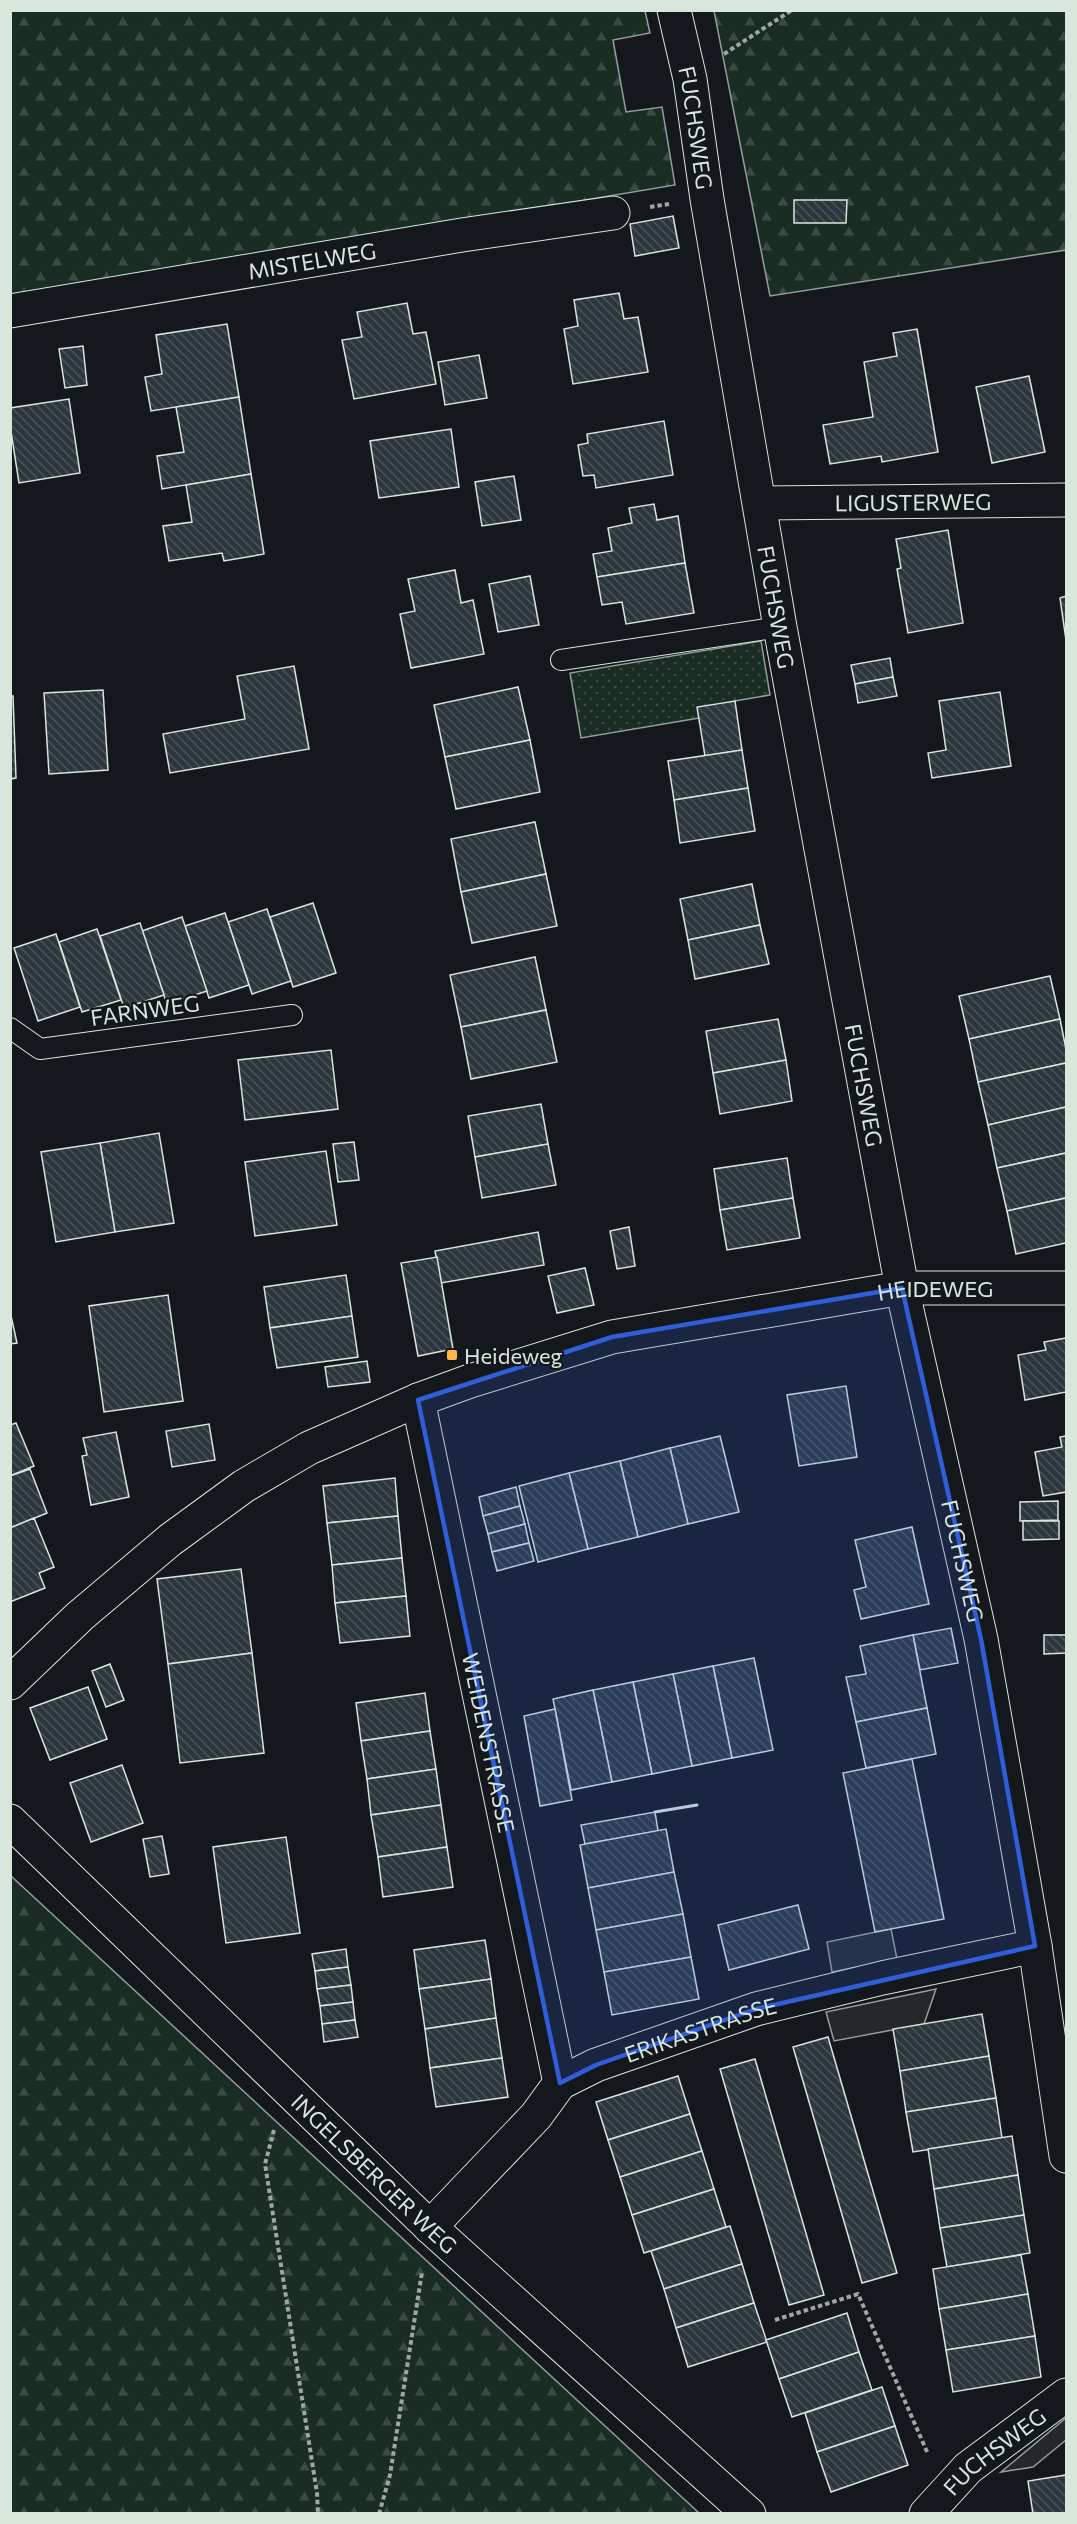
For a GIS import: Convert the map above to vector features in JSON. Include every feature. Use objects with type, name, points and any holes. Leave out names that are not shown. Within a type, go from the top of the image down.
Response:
[{"type":"street","name":"FUCHSWEG","points":[[674,10],[690,79],[706,199],[780,627],[902,1288],[981,1639],[1035,1946],[1066,2156]]},
{"type":"street","name":"MISTELWEG","points":[[10,311],[462,235],[613,213]]},
{"type":"street","name":"LIGUSTERWEG","points":[[760,503],[1066,500]]},
{"type":"street","name":"HEIDEWEG","points":[[10,1683],[89,1609],[170,1540],[244,1486],[309,1448],[418,1400],[470,1381],[612,1337],[902,1288],[1066,1288]]},
{"type":"street","name":"WEIDENSTRASSE","points":[[418,1400],[560,2084]]},
{"type":"street","name":"INGELSBERGER WEG","points":[[10,1821],[430,2227],[749,2514]]},
{"type":"street","name":"ERIKASTRASSE","points":[[430,2227],[536,2116],[560,2084],[596,2065],[756,2009],[882,1978],[1035,1946]]},
{"type":"street","name":"FUCHSWEG","points":[[926,2514],[968,2468],[1066,2395]]},
{"type":"lane","points":[[561,660],[780,627]]},
{"type":"lane","name":"FARNWEG","points":[[10,1028],[40,1049],[292,1015]]},
{"type":"path","points":[[690,79],[792,10]]},
{"type":"path","points":[[613,213],[706,199]]},
{"type":"path","points":[[285,2087],[265,2164],[317,2493],[318,2514]]},
{"type":"path","points":[[379,2514],[390,2475],[430,2227]]},
{"type":"path","points":[[775,2320],[858,2294],[931,2462]]},
{"type":"highlighted area","points":[[902,1288],[981,1639],[1035,1946],[756,2009],[596,2065],[560,2083],[418,1400],[612,1337]]},
{"type":"green space","points":[[11,11],[645,11],[650,33],[613,40],[626,112],[662,107],[675,185],[11,296]]},
{"type":"green space","points":[[714,11],[1066,11],[1066,250],[770,296]]},
{"type":"green space","points":[[761,641],[770,695],[735,701],[699,718],[581,738],[570,673]]},
{"type":"green space","points":[[11,1876],[699,2513],[11,2513]]},
{"type":"shaded area","points":[[891,1929],[897,1959],[832,1972],[827,1942]]},
{"type":"shaded area","points":[[936,1989],[924,2024],[834,2041],[826,2012]]},
{"type":"shaded area","points":[[1066,2418],[1066,2440],[1033,2467],[1001,2472]]},
{"type":"building","points":[[794,200],[847,200],[846,223],[794,223]]},
{"type":"building","points":[[673,216],[679,248],[635,256],[630,224]]},
{"type":"building","points":[[619,293],[624,319],[638,317],[648,372],[573,384],[564,329],[578,326],[574,300]]},
{"type":"building","points":[[407,303],[413,334],[426,332],[436,384],[354,399],[342,340],[362,337],[357,312]]},
{"type":"building","points":[[227,324],[239,397],[151,411],[145,377],[162,374],[156,335]]},
{"type":"building","points":[[917,329],[938,452],[882,462],[881,456],[830,464],[823,425],[873,417],[864,362],[897,356],[893,333]]},
{"type":"building","points":[[83,346],[87,385],[65,388],[59,349]]},
{"type":"building","points":[[479,355],[487,398],[445,405],[438,362]]},
{"type":"building","points":[[1029,376],[1045,452],[992,463],[976,387]]},
{"type":"building","points":[[239,397],[251,474],[162,489],[157,456],[184,452],[176,407]]},
{"type":"building","points":[[69,399],[80,473],[19,483],[10,425],[10,408]]},
{"type":"building","points":[[664,421],[673,475],[596,488],[594,475],[583,476],[578,445],[588,443],[587,434]]},
{"type":"building","points":[[451,429],[459,487],[379,498],[370,441]]},
{"type":"building","points":[[251,474],[264,554],[224,561],[222,553],[169,561],[163,526],[192,522],[186,485]]},
{"type":"building","points":[[514,476],[521,520],[482,526],[475,482]]},
{"type":"building","points":[[654,504],[657,520],[678,516],[685,563],[597,577],[593,554],[612,551],[608,528],[632,523],[629,508]]},
{"type":"building","points":[[948,530],[963,623],[908,633],[897,569],[901,568],[896,539]]},
{"type":"building","points":[[685,563],[694,613],[626,624],[622,602],[602,605],[597,577]]},
{"type":"building","points":[[455,570],[461,603],[473,600],[484,654],[411,668],[400,614],[415,611],[408,579]]},
{"type":"building","points":[[530,576],[539,625],[498,632],[489,584]]},
{"type":"building","points":[[1066,596],[1066,640],[1060,598]]},
{"type":"building","points":[[890,658],[893,677],[855,684],[851,665]]},
{"type":"building","points":[[294,666],[309,749],[170,773],[163,734],[245,719],[237,676]]},
{"type":"building","points":[[893,677],[897,696],[858,703],[855,684]]},
{"type":"building","points":[[518,687],[530,740],[445,757],[434,705]]},
{"type":"building","points":[[103,690],[108,770],[49,774],[44,693]]},
{"type":"building","points":[[1000,692],[1011,766],[932,778],[928,753],[946,750],[939,701]]},
{"type":"building","points":[[10,696],[13,696],[16,778],[10,779]]},
{"type":"building","points":[[735,701],[742,750],[705,756],[697,707]]},
{"type":"building","points":[[530,740],[540,792],[456,809],[445,757]]},
{"type":"building","points":[[742,750],[748,788],[674,800],[668,761]]},
{"type":"building","points":[[748,788],[755,831],[680,843],[674,800]]},
{"type":"building","points":[[535,822],[546,874],[461,892],[451,839]]},
{"type":"building","points":[[546,874],[557,926],[472,943],[461,892]]},
{"type":"building","points":[[752,884],[760,925],[688,940],[680,899]]},
{"type":"building","points":[[313,903],[336,973],[293,987],[270,917]]},
{"type":"building","points":[[267,909],[291,981],[252,994],[228,922]]},
{"type":"building","points":[[225,913],[249,985],[209,998],[185,926]]},
{"type":"building","points":[[182,917],[207,991],[167,1004],[142,931]]},
{"type":"building","points":[[140,923],[164,995],[124,1008],[100,936]]},
{"type":"building","points":[[760,925],[769,964],[695,979],[688,940]]},
{"type":"building","points":[[97,929],[121,1000],[82,1012],[59,942]]},
{"type":"building","points":[[56,934],[80,1007],[38,1021],[14,948]]},
{"type":"building","points":[[535,957],[546,1010],[461,1027],[450,975]]},
{"type":"building","points":[[1050,976],[1060,1019],[969,1039],[959,996]]},
{"type":"building","points":[[546,1010],[557,1062],[471,1079],[461,1027]]},
{"type":"building","points":[[778,1019],[786,1060],[713,1073],[706,1031]]},
{"type":"building","points":[[1060,1019],[1066,1049],[1066,1063],[978,1082],[969,1039]]},
{"type":"building","points":[[331,1050],[338,1109],[245,1120],[238,1060]]},
{"type":"building","points":[[786,1060],[792,1101],[720,1114],[713,1073]]},
{"type":"building","points":[[1066,1063],[1066,1107],[988,1125],[978,1082]]},
{"type":"building","points":[[541,1104],[548,1144],[475,1157],[468,1116]]},
{"type":"building","points":[[1066,1107],[1066,1153],[997,1168],[988,1125]]},
{"type":"building","points":[[159,1133],[174,1223],[115,1232],[100,1143]]},
{"type":"building","points":[[354,1142],[359,1180],[338,1182],[333,1144]]},
{"type":"building","points":[[100,1143],[115,1232],[56,1242],[41,1152]]},
{"type":"building","points":[[548,1144],[556,1185],[482,1198],[475,1157]]},
{"type":"building","points":[[326,1151],[337,1225],[255,1236],[245,1162]]},
{"type":"building","points":[[1066,1153],[1066,1198],[1007,1211],[997,1168]]},
{"type":"building","points":[[787,1158],[793,1198],[720,1210],[714,1169]]},
{"type":"building","points":[[793,1198],[800,1238],[727,1250],[720,1210]]},
{"type":"building","points":[[1066,1198],[1066,1243],[1016,1254],[1007,1211]]},
{"type":"building","points":[[629,1227],[635,1266],[617,1269],[610,1231]]},
{"type":"building","points":[[538,1232],[544,1265],[441,1283],[435,1251]]},
{"type":"building","points":[[437,1257],[453,1349],[418,1356],[401,1263]]},
{"type":"building","points":[[585,1268],[594,1305],[557,1313],[548,1276]]},
{"type":"building","points":[[346,1275],[352,1316],[270,1328],[264,1287]]},
{"type":"building","points":[[168,1295],[183,1401],[104,1412],[89,1306]]},
{"type":"building","points":[[10,1311],[17,1343],[10,1344]]},
{"type":"building","points":[[352,1316],[358,1357],[277,1368],[270,1328]]},
{"type":"building","points":[[1066,1338],[1066,1392],[1025,1400],[1018,1355],[1046,1350],[1044,1342]]},
{"type":"building","points":[[367,1361],[370,1382],[328,1387],[325,1367]]},
{"type":"building","points":[[846,1386],[857,1457],[799,1466],[787,1395]]},
{"type":"building","points":[[16,1423],[34,1466],[10,1476],[10,1425]]},
{"type":"building","points":[[209,1424],[215,1460],[172,1467],[166,1431]]},
{"type":"building","points":[[116,1432],[129,1497],[91,1505],[82,1456],[87,1455],[83,1438]]},
{"type":"building","points":[[720,1436],[739,1512],[688,1524],[670,1448]]},
{"type":"building","points":[[1066,1436],[1066,1492],[1043,1496],[1035,1452],[1062,1447],[1060,1437]]},
{"type":"building","points":[[670,1448],[688,1524],[638,1537],[620,1461]]},
{"type":"building","points":[[620,1461],[638,1537],[588,1549],[569,1473]]},
{"type":"building","points":[[30,1469],[47,1513],[10,1528],[10,1476]]},
{"type":"building","points":[[569,1473],[588,1549],[538,1562],[519,1486]]},
{"type":"building","points":[[395,1478],[398,1516],[327,1523],[323,1486]]},
{"type":"building","points":[[516,1487],[520,1506],[483,1516],[479,1497]]},
{"type":"building","points":[[1058,1501],[1058,1520],[1020,1521],[1020,1502]]},
{"type":"building","points":[[520,1506],[525,1524],[488,1534],[483,1516]]},
{"type":"building","points":[[398,1516],[402,1558],[332,1565],[327,1523]]},
{"type":"building","points":[[34,1518],[54,1567],[39,1573],[45,1588],[10,1602],[10,1528]]},
{"type":"building","points":[[1023,1521],[1059,1521],[1059,1539],[1023,1540]]},
{"type":"building","points":[[525,1524],[529,1543],[492,1552],[488,1534]]},
{"type":"building","points":[[912,1527],[929,1604],[861,1619],[854,1590],[866,1587],[855,1540]]},
{"type":"building","points":[[529,1543],[534,1561],[497,1571],[492,1552]]},
{"type":"building","points":[[402,1558],[406,1596],[335,1603],[332,1565]]},
{"type":"building","points":[[241,1569],[252,1653],[168,1664],[157,1579]]},
{"type":"building","points":[[406,1596],[410,1636],[340,1643],[335,1603]]},
{"type":"building","points":[[951,1628],[958,1663],[920,1670],[913,1635]]},
{"type":"building","points":[[913,1635],[927,1708],[856,1722],[846,1677],[866,1674],[860,1646]]},
{"type":"building","points":[[1044,1635],[1066,1635],[1066,1653],[1044,1654]]},
{"type":"building","points":[[252,1653],[264,1753],[180,1763],[168,1664]]},
{"type":"building","points":[[754,1658],[773,1750],[732,1758],[713,1666]]},
{"type":"building","points":[[110,1664],[124,1700],[106,1707],[92,1671]]},
{"type":"building","points":[[713,1666],[732,1758],[692,1766],[673,1674]]},
{"type":"building","points":[[673,1674],[692,1766],[652,1774],[633,1682]]},
{"type":"building","points":[[633,1682],[652,1774],[612,1782],[593,1690]]},
{"type":"building","points":[[88,1687],[107,1739],[50,1760],[30,1708]]},
{"type":"building","points":[[593,1690],[612,1782],[571,1790],[553,1699]]},
{"type":"building","points":[[425,1693],[430,1731],[361,1741],[356,1703]]},
{"type":"building","points":[[927,1708],[936,1754],[866,1768],[856,1722]]},
{"type":"building","points":[[555,1709],[572,1800],[540,1806],[524,1716]]},
{"type":"building","points":[[430,1731],[436,1769],[367,1779],[361,1741]]},
{"type":"building","points":[[912,1759],[944,1919],[875,1932],[843,1773]]},
{"type":"building","points":[[122,1765],[143,1823],[91,1842],[70,1783]]},
{"type":"building","points":[[436,1769],[441,1805],[371,1815],[367,1779]]},
{"type":"building","points":[[441,1805],[447,1847],[378,1857],[371,1815]]},
{"type":"building","points":[[655,1812],[658,1831],[585,1844],[581,1825]]},
{"type":"building","points":[[666,1829],[674,1872],[588,1888],[580,1845]]},
{"type":"building","points":[[162,1836],[169,1874],[150,1877],[143,1839]]},
{"type":"building","points":[[286,1837],[300,1933],[226,1943],[213,1847]]},
{"type":"building","points":[[447,1847],[453,1887],[383,1897],[378,1857]]},
{"type":"building","points":[[674,1872],[683,1914],[596,1930],[588,1888]]},
{"type":"building","points":[[798,1905],[809,1949],[729,1970],[718,1925]]},
{"type":"building","points":[[683,1914],[691,1957],[604,1972],[596,1930]]},
{"type":"building","points":[[485,1940],[491,1979],[419,1989],[414,1950]]},
{"type":"building","points":[[346,1949],[348,1967],[315,1971],[312,1954]]},
{"type":"building","points":[[691,1957],[699,1999],[612,2015],[604,1972]]},
{"type":"building","points":[[348,1967],[351,1985],[317,1989],[315,1971]]},
{"type":"building","points":[[491,1979],[496,2018],[425,2029],[419,1989]]},
{"type":"building","points":[[351,1985],[353,2002],[320,2006],[317,1989]]},
{"type":"building","points":[[353,2002],[355,2020],[322,2024],[320,2006]]},
{"type":"building","points":[[982,2014],[989,2056],[900,2071],[893,2029]]},
{"type":"building","points":[[496,2018],[502,2058],[430,2068],[425,2029]]},
{"type":"building","points":[[355,2020],[358,2037],[324,2042],[322,2024]]},
{"type":"building","points":[[828,2037],[897,2273],[862,2283],[793,2047]]},
{"type":"building","points":[[989,2056],[996,2098],[906,2112],[900,2071]]},
{"type":"building","points":[[502,2058],[508,2097],[436,2107],[430,2068]]},
{"type":"building","points":[[755,2059],[824,2295],[789,2305],[720,2069]]},
{"type":"building","points":[[678,2076],[690,2114],[608,2140],[596,2102]]},
{"type":"building","points":[[996,2098],[1002,2138],[913,2152],[906,2112]]},
{"type":"building","points":[[690,2114],[702,2151],[620,2177],[608,2140]]},
{"type":"building","points":[[1012,2136],[1018,2175],[934,2189],[928,2149]]},
{"type":"building","points":[[702,2151],[714,2189],[632,2215],[620,2177]]},
{"type":"building","points":[[1018,2175],[1024,2215],[940,2228],[934,2189]]},
{"type":"building","points":[[714,2189],[726,2227],[644,2253],[632,2215]]},
{"type":"building","points":[[1024,2215],[1030,2253],[947,2267],[940,2228]]},
{"type":"building","points":[[730,2226],[742,2264],[664,2289],[651,2251]]},
{"type":"building","points":[[1021,2255],[1028,2294],[939,2309],[933,2269]]},
{"type":"building","points":[[742,2264],[754,2303],[676,2328],[664,2289]]},
{"type":"building","points":[[1028,2294],[1035,2336],[946,2350],[939,2309]]},
{"type":"building","points":[[754,2303],[767,2342],[688,2367],[676,2328]]},
{"type":"building","points":[[847,2313],[859,2352],[779,2379],[766,2340]]},
{"type":"building","points":[[1035,2336],[1041,2377],[953,2392],[946,2350]]},
{"type":"building","points":[[859,2352],[872,2390],[792,2417],[779,2379]]},
{"type":"building","points":[[882,2387],[895,2426],[817,2452],[805,2413]]},
{"type":"building","points":[[895,2426],[908,2465],[831,2492],[817,2452]]},
{"type":"building","points":[[1066,2475],[1066,2514],[1033,2514],[1028,2481]]},
{"type":"wall","points":[[655,1812],[697,1805]]},
{"type":"place","name":"Heideweg","points":[[452,1355]]}]
